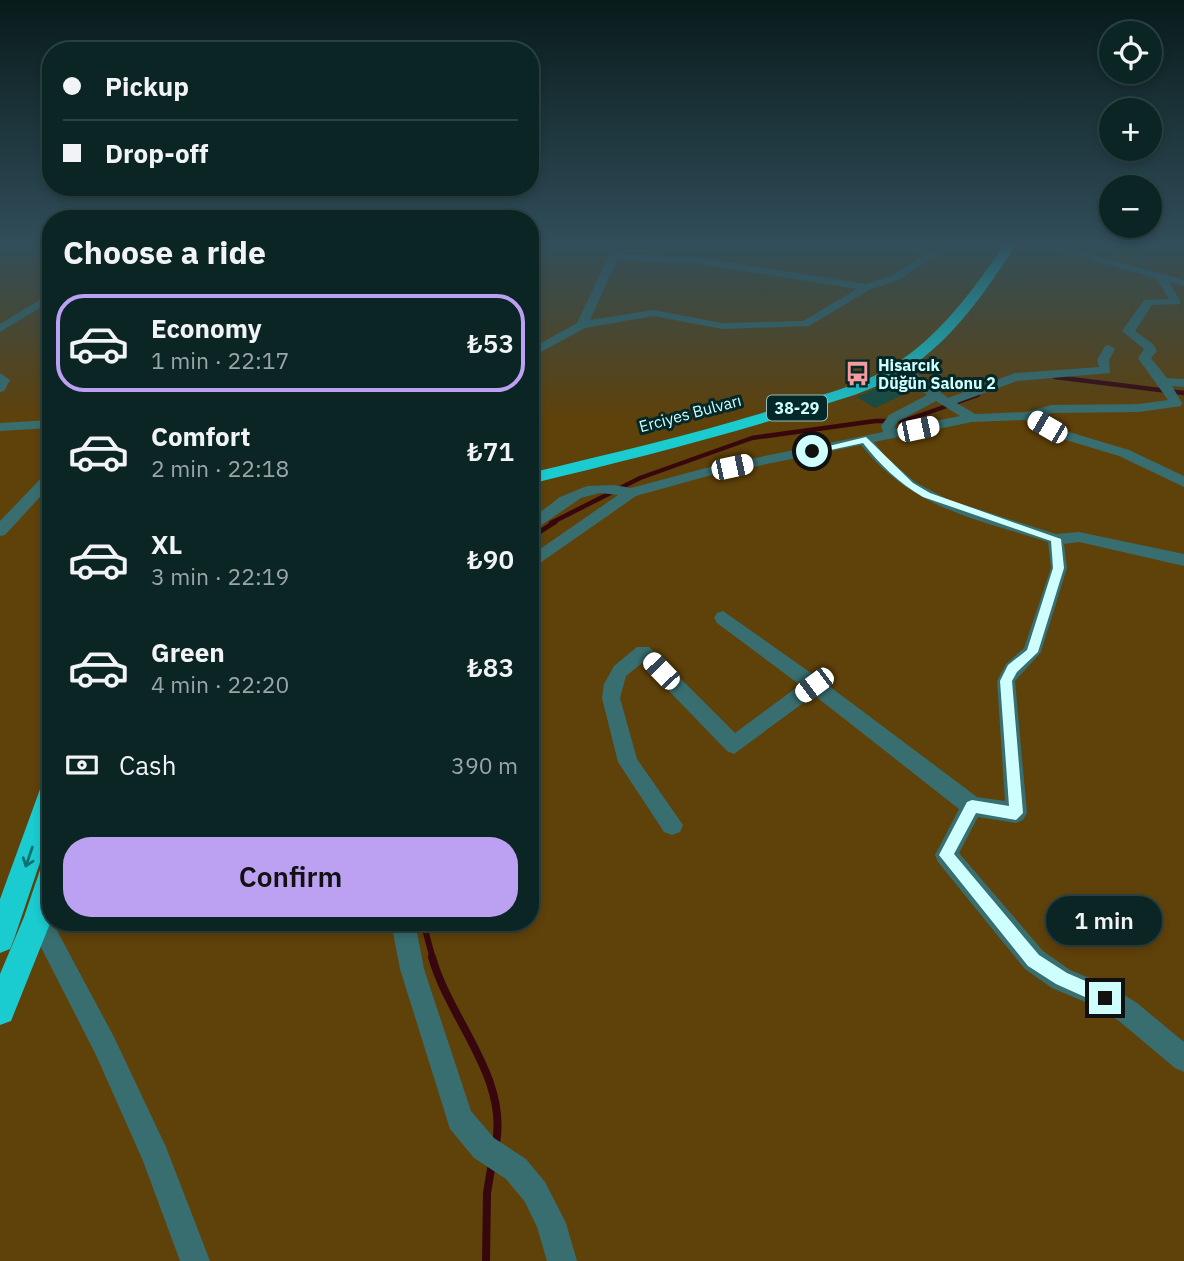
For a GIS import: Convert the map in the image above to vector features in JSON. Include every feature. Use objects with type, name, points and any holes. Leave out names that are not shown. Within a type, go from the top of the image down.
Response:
[{"type":"highway","name":"Erciyes Bulvarı","points":[[539,464],[756,410],[829,386],[887,361],[951,304]]},
{"type":"highway","name":"Erciyes Bulvarı","points":[[539,477],[765,418],[840,394],[900,367],[936,337],[968,304]]},
{"type":"highway","points":[[0,939],[42,818]]},
{"type":"highway","points":[[0,1010],[42,905]]},
{"type":"street","points":[[0,329],[39,304]]},
{"type":"street","points":[[582,325],[591,304]]},
{"type":"street","points":[[539,349],[582,325],[653,313],[723,326],[800,325],[816,320],[841,304]]},
{"type":"street","points":[[1146,304],[1128,331],[1151,349],[1144,358],[1173,395]]},
{"type":"street","points":[[539,521],[577,493],[593,487],[622,490],[866,440],[891,425],[955,406],[1015,377],[1106,370],[1104,360],[1109,349]]},
{"type":"street","points":[[900,367],[955,406]]},
{"type":"street","points":[[0,377],[4,380],[0,388]]},
{"type":"street","points":[[1027,416],[1051,409],[1139,408],[1173,395],[1184,383]]},
{"type":"street","points":[[891,425],[955,406],[1027,416],[1061,434],[1124,453],[1184,481]]},
{"type":"street","points":[[0,427],[42,425]]},
{"type":"street","points":[[866,440],[880,460],[909,485],[927,495],[1056,539],[1079,537],[1184,559]]},
{"type":"street","points":[[0,531],[42,486]]},
{"type":"street","points":[[539,557],[622,490]]},
{"type":"street","points":[[723,618],[972,806],[1016,813],[1006,681],[1012,669],[1032,652],[1059,568],[1056,539]]},
{"type":"street","points":[[672,825],[628,762],[611,698],[613,684],[630,661],[643,652],[734,745],[814,685]]},
{"type":"street","points":[[972,806],[946,855],[1013,939],[1046,970],[1128,1012],[1184,1059]]},
{"type":"street","points":[[38,918],[42,926]]},
{"type":"street","points":[[45,931],[105,1045],[156,1157],[195,1261]]},
{"type":"street","points":[[406,931],[412,969],[453,1105],[470,1133],[484,1147],[516,1169],[535,1192],[551,1223],[562,1261]]},
{"type":"shaded area","points":[[0,304],[42,304],[42,931],[539,931],[539,304],[1184,304],[1184,1261],[0,1261]]},
{"type":"building","points":[[899,378],[915,389],[875,408],[857,397]]},
{"type":"waterway","points":[[1055,377],[1184,393]]},
{"type":"waterway","points":[[551,523],[640,478],[752,438],[875,421],[904,421],[978,395]]},
{"type":"waterway","points":[[539,532],[555,522]]},
{"type":"waterway","points":[[425,931],[433,959]]},
{"type":"waterway","points":[[432,957],[440,980],[486,1071],[497,1118],[496,1143]]},
{"type":"waterway","points":[[486,1261],[487,1193],[492,1163]]},
{"type":"place","name":"Hisarcık Düğün Salonu 2","points":[[858,374]]},
{"type":"route","points":[[812,451],[866,440],[880,460],[909,485],[927,495],[1056,539],[1060,555],[1059,568],[1032,652],[1012,669],[1006,681],[1016,813],[972,806],[946,855],[1013,939],[1034,960],[1061,979],[1105,998]]}]
